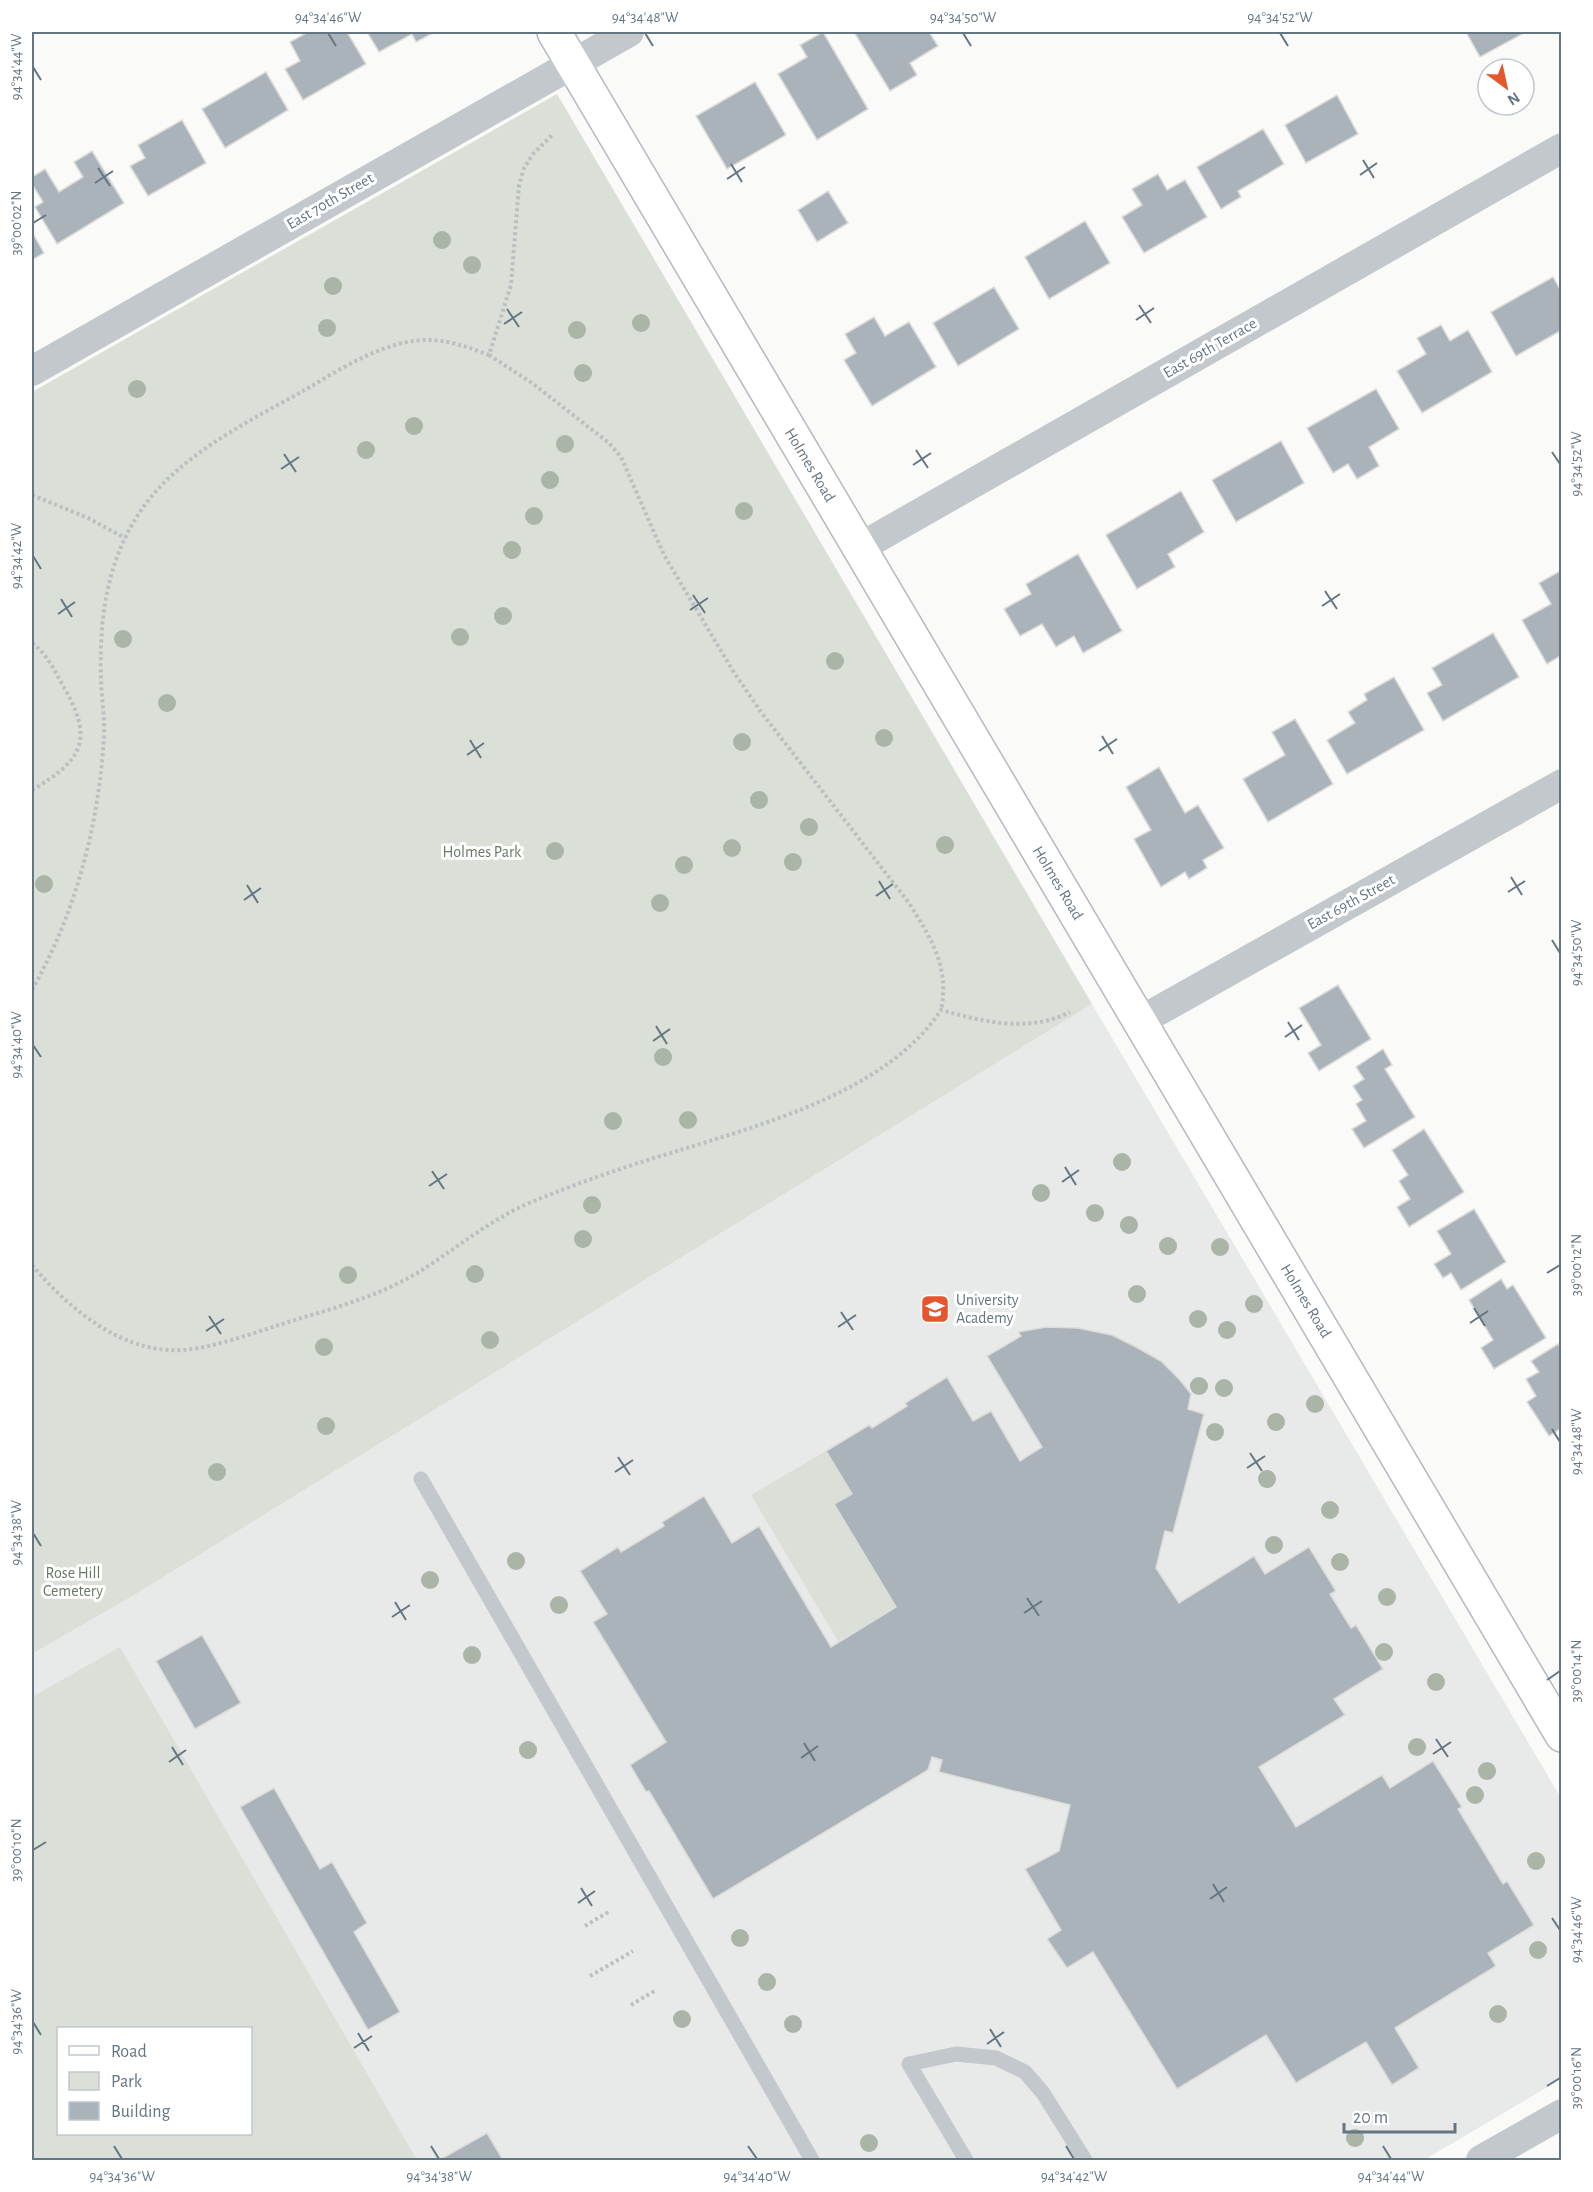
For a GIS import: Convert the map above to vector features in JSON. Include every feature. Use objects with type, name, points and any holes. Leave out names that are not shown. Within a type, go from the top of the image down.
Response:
[{"type":"main road","name":"Holmes Road","points":[[554,32],[1562,1735]]},
{"type":"street","name":"East 70th Street","points":[[32,371],[629,32]]},
{"type":"street","name":"East 69th Terrace","points":[[859,548],[1562,148]]},
{"type":"street","name":"East 69th Street","points":[[1140,1021],[1562,784]]},
{"type":"street","points":[[1481,2160],[1562,2114]]},
{"type":"lane","points":[[422,1479],[812,2160]]},
{"type":"lane","points":[[966,2160],[909,2064],[956,2055],[996,2058],[1025,2072],[1043,2094],[1084,2160]]},
{"type":"path","points":[[489,355],[511,285],[519,185],[524,168],[533,154],[552,135]]},
{"type":"path","points":[[32,990],[64,927],[88,848],[104,734],[101,676],[102,624],[107,581],[125,538],[151,497],[177,472],[216,443],[352,363],[401,344],[431,340],[456,343],[489,355],[532,382],[609,442],[621,457],[664,555],[733,671],[761,712],[909,903],[931,937],[943,974],[945,994],[941,1010],[932,1025],[895,1058],[837,1094],[783,1118],[626,1167],[532,1202],[499,1218],[412,1276],[376,1294],[221,1343],[182,1350],[155,1348],[121,1337],[88,1320],[54,1291],[32,1265]]},
{"type":"path","points":[[32,495],[88,518],[125,538]]},
{"type":"path","points":[[32,643],[49,661],[77,709],[81,724],[79,744],[69,762],[61,772],[32,790]]},
{"type":"path","points":[[941,1010],[989,1023],[1025,1024],[1049,1022],[1070,1012]]},
{"type":"path","points":[[585,1926],[610,1911]]},
{"type":"path","points":[[590,1976],[633,1951]]},
{"type":"path","points":[[631,2005],[656,1990]]},
{"type":"shaded area","name":"University Academy","points":[[1092,1004],[1561,1798],[1561,2079],[1424,2160],[32,2160],[32,1654],[131,1597]]},
{"type":"green space","name":"Holmes Park","points":[[557,94],[1092,1004],[131,1597],[32,1654],[32,392]]},
{"type":"green space","points":[[826,1451],[852,1494],[834,1504],[896,1607],[838,1641],[751,1495]]},
{"type":"green space","points":[[120,1647],[417,2160],[32,2160],[32,1697]]},
{"type":"building","points":[[308,32],[347,32],[366,64],[303,100],[285,69],[300,61],[290,42]]},
{"type":"building","points":[[367,32],[435,32],[416,42],[412,34],[379,52]]},
{"type":"building","points":[[823,32],[868,109],[817,140],[778,74],[807,57],[800,45]]},
{"type":"building","points":[[854,32],[929,32],[938,46],[910,63],[917,75],[890,91]]},
{"type":"building","points":[[1466,32],[1526,32],[1480,57]]},
{"type":"building","points":[[266,72],[288,110],[225,148],[202,109]]},
{"type":"building","points":[[755,82],[786,135],[727,169],[696,116]]},
{"type":"building","points":[[1337,95],[1358,134],[1306,163],[1285,125]]},
{"type":"building","points":[[182,120],[206,163],[148,196],[130,166],[145,158],[138,145]]},
{"type":"building","points":[[1263,129],[1284,164],[1238,191],[1241,197],[1221,209],[1197,167]]},
{"type":"building","points":[[92,151],[124,203],[57,244],[35,207],[43,202],[32,184],[32,177],[45,169],[59,192],[83,177],[74,162]]},
{"type":"building","points":[[1158,174],[1167,190],[1185,180],[1207,217],[1144,253],[1122,217],[1142,205],[1132,189]]},
{"type":"building","points":[[828,191],[848,223],[817,242],[798,210]]},
{"type":"building","points":[[1085,221],[1110,263],[1049,299],[1025,257]]},
{"type":"building","points":[[32,232],[44,253],[32,260]]},
{"type":"building","points":[[1553,277],[1562,293],[1562,330],[1516,356],[1491,312]]},
{"type":"building","points":[[994,287],[1019,329],[958,366],[933,323]]},
{"type":"building","points":[[874,317],[885,336],[909,322],[936,367],[872,406],[844,360],[856,353],[845,334]]},
{"type":"building","points":[[1441,325],[1450,341],[1468,330],[1492,372],[1422,413],[1397,371],[1426,354],[1417,338]]},
{"type":"building","points":[[1376,389],[1399,429],[1369,447],[1379,466],[1357,479],[1348,464],[1333,473],[1307,428]]},
{"type":"building","points":[[1281,441],[1304,483],[1236,522],[1212,480]]},
{"type":"building","points":[[1181,491],[1204,532],[1168,554],[1175,567],[1137,589],[1106,535]]},
{"type":"building","points":[[1078,554],[1122,631],[1083,653],[1074,636],[1056,647],[1042,624],[1020,636],[1004,609],[1031,594],[1026,584]]},
{"type":"building","points":[[1560,571],[1562,655],[1547,664],[1522,620],[1551,604],[1539,583]]},
{"type":"building","points":[[1493,633],[1519,677],[1443,721],[1427,693],[1442,685],[1432,668]]},
{"type":"building","points":[[1394,677],[1424,730],[1347,774],[1327,740],[1355,723],[1348,712],[1367,700],[1364,694]]},
{"type":"building","points":[[1295,719],[1333,784],[1268,822],[1243,779],[1285,755],[1272,732]]},
{"type":"building","points":[[1159,767],[1185,813],[1198,805],[1224,848],[1203,860],[1207,868],[1189,879],[1185,872],[1161,887],[1134,839],[1151,830],[1126,787]]},
{"type":"building","points":[[1338,985],[1371,1039],[1319,1071],[1308,1053],[1321,1045],[1299,1008]]},
{"type":"building","points":[[1383,1049],[1392,1065],[1385,1069],[1415,1117],[1364,1148],[1352,1129],[1366,1121],[1356,1104],[1362,1100],[1353,1086],[1364,1079],[1356,1067]]},
{"type":"building","points":[[1424,1129],[1464,1192],[1409,1227],[1397,1207],[1410,1199],[1399,1181],[1408,1175],[1392,1150]]},
{"type":"building","points":[[1474,1209],[1506,1262],[1461,1290],[1451,1273],[1443,1278],[1434,1264],[1451,1254],[1437,1231]]},
{"type":"building","points":[[1501,1279],[1507,1289],[1513,1285],[1546,1338],[1494,1369],[1481,1348],[1493,1340],[1469,1300]]},
{"type":"building","name":"University Academy","points":[[1046,1327],[1078,1328],[1112,1335],[1136,1347],[1161,1361],[1180,1380],[1191,1394],[1188,1409],[1204,1414],[1173,1533],[1165,1531],[1156,1568],[1179,1603],[1254,1556],[1265,1574],[1309,1547],[1336,1591],[1330,1594],[1351,1628],[1356,1625],[1383,1669],[1334,1699],[1345,1715],[1259,1767],[1296,1827],[1382,1775],[1390,1788],[1433,1761],[1462,1807],[1458,1809],[1503,1884],[1507,1881],[1534,1925],[1488,1953],[1496,1966],[1395,2028],[1419,2068],[1392,2085],[1366,2042],[1296,2083],[1266,2035],[1177,2089],[1093,1952],[1067,1968],[1047,1939],[1061,1930],[1025,1869],[1059,1851],[1070,1805],[939,1772],[942,1760],[932,1757],[928,1770],[713,1899],[649,1791],[646,1792],[630,1765],[666,1742],[593,1622],[607,1614],[580,1571],[618,1547],[621,1552],[664,1526],[662,1522],[704,1496],[732,1543],[759,1526],[831,1647],[896,1607],[834,1504],[852,1494],[826,1451],[869,1425],[872,1428],[907,1406],[905,1403],[947,1377],[973,1421],[991,1411],[1020,1461],[1042,1447],[987,1356],[1021,1336],[1018,1332]]},
{"type":"building","points":[[1558,1344],[1562,1349],[1562,1428],[1549,1436],[1527,1402],[1536,1396],[1526,1379],[1539,1372],[1531,1361]]},
{"type":"building","points":[[202,1635],[241,1703],[195,1729],[156,1661]]},
{"type":"building","points":[[274,1788],[320,1869],[332,1862],[367,1923],[354,1932],[400,2012],[368,2030],[240,1807]]},
{"type":"building","points":[[487,2133],[503,2160],[441,2159]]},
{"type":"place","name":"University Academy","points":[[935,1309]]},
{"type":"park label","name":"Rose Hill Cemetery","points":[[73,1582]]}]
